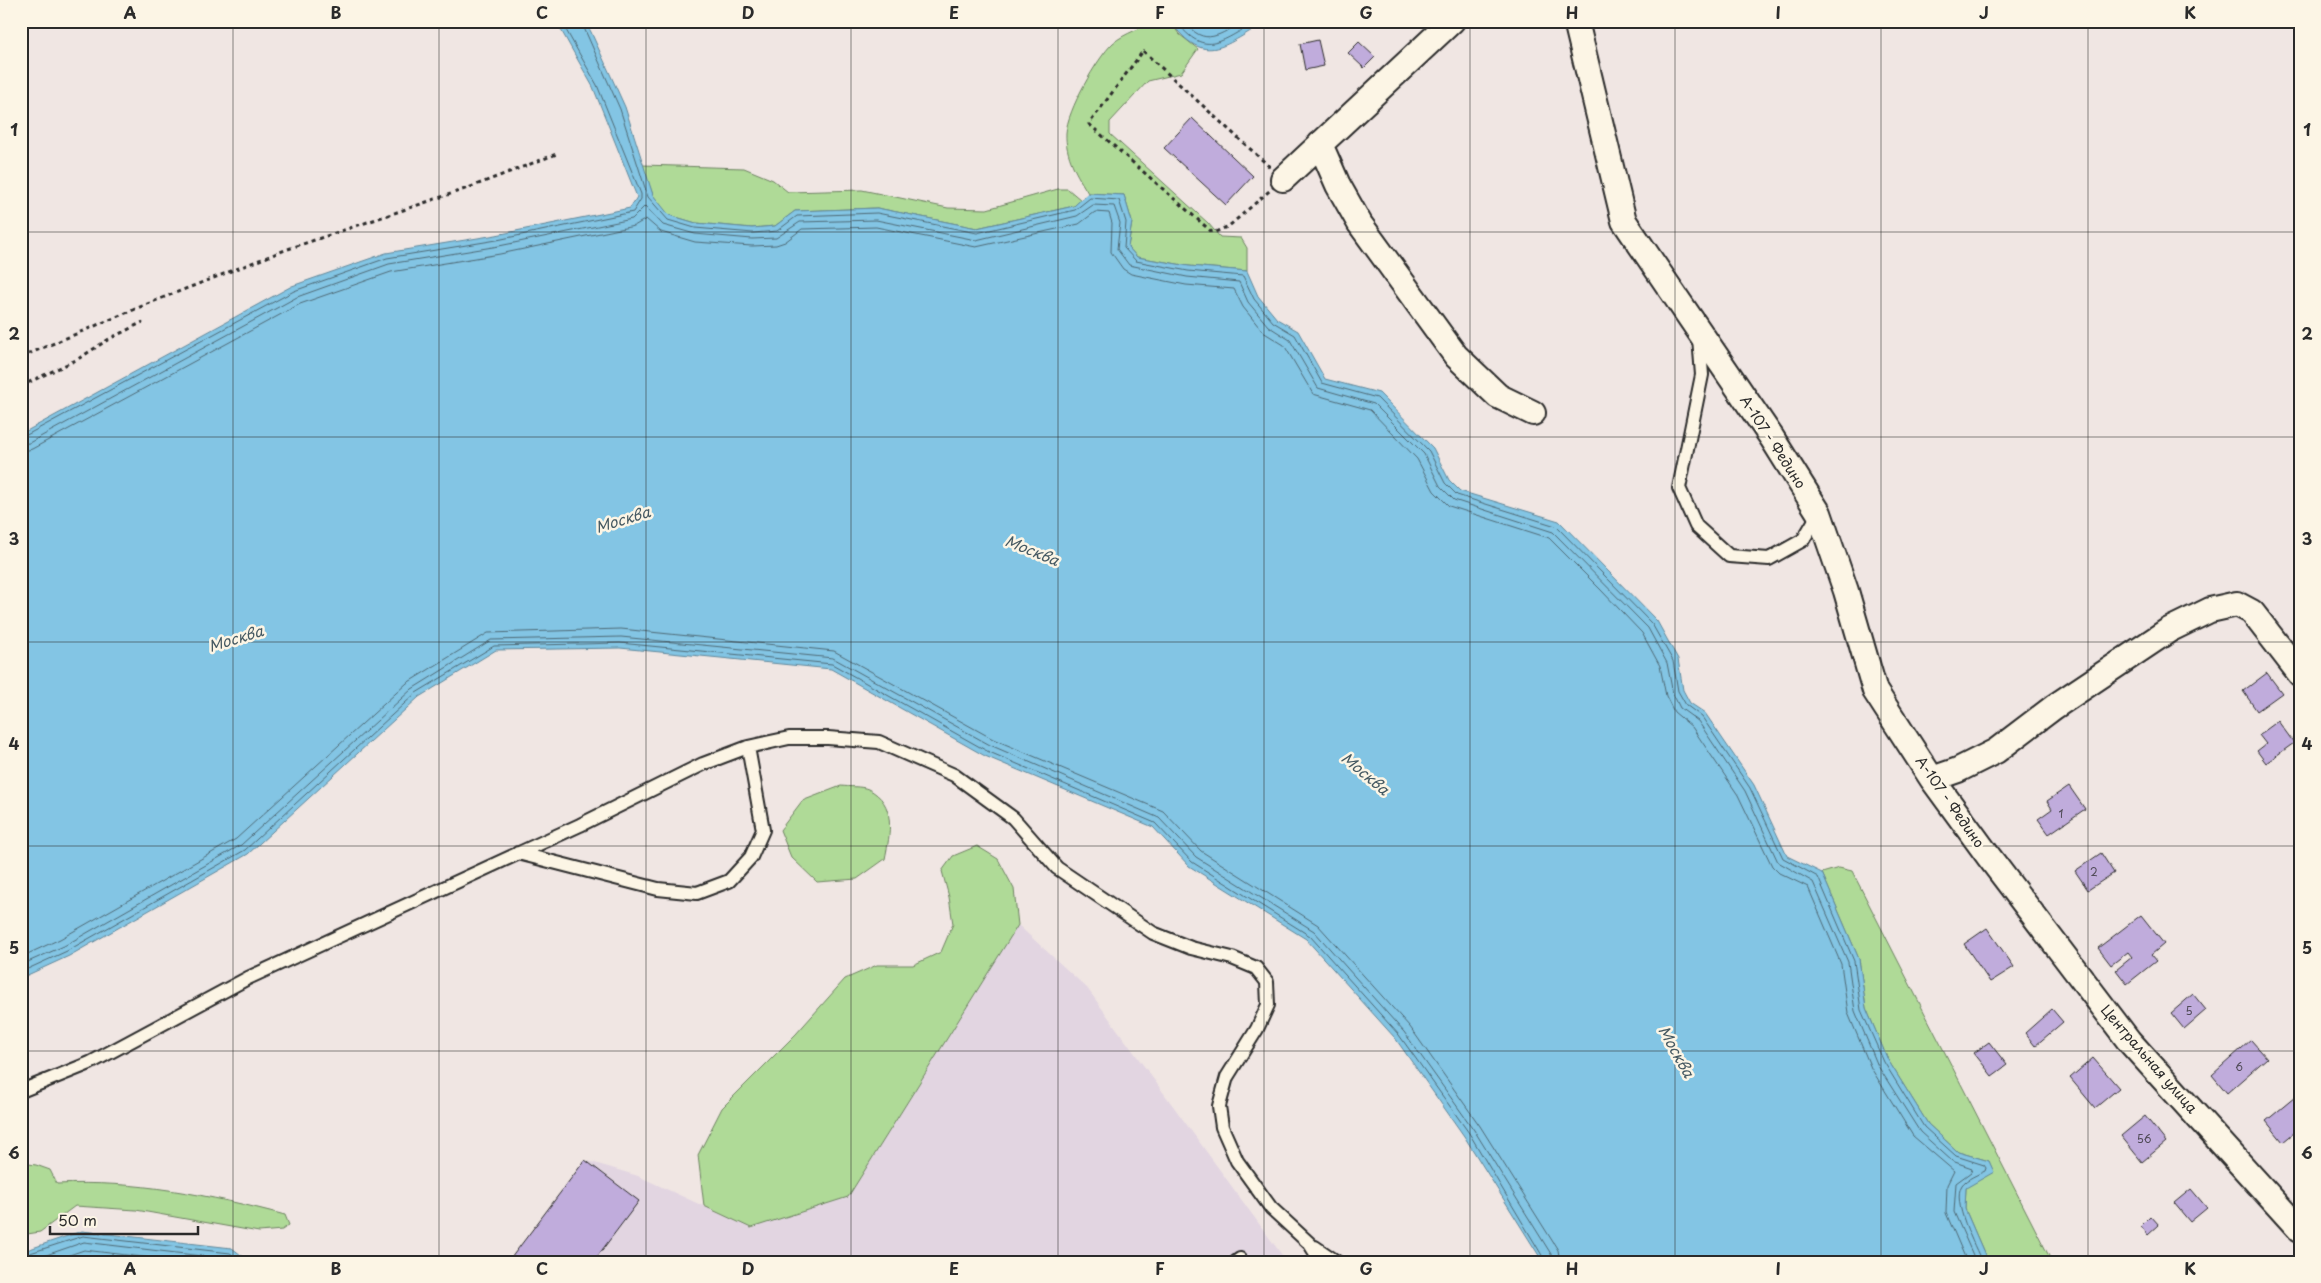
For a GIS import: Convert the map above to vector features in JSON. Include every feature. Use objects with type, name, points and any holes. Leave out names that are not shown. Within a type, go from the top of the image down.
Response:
[{"type":"street","points":[[1283,180],[1452,21]]},
{"type":"street","name":"А-107 - Федино","points":[[1576,21],[1624,221],[1699,330],[1820,513],[1846,591],[1875,691],[1932,779],[1989,857]]},
{"type":"street","points":[[1320,144],[1338,185],[1360,224],[1456,356],[1498,396],[1533,413]]},
{"type":"street","points":[[1932,779],[1958,770],[1996,752],[2054,707],[2120,661],[2169,630],[2210,610],[2237,604],[2252,612],[2300,674]]},
{"type":"street","name":"Центральная улица","points":[[1989,857],[2129,1041],[2300,1230]]},
{"type":"lane","points":[[1699,330],[1702,375],[1679,488],[1696,526],[1729,556],[1770,559],[1803,540],[1820,513]]},
{"type":"lane","points":[[21,1091],[90,1063],[248,978],[518,853],[703,764],[748,747],[789,738],[828,738],[880,742],[954,775],[1013,818],[1057,868],[1152,934],[1191,948],[1232,958],[1256,968],[1266,982],[1268,1005],[1257,1029],[1226,1077],[1219,1106],[1222,1127],[1237,1160],[1272,1208],[1310,1244],[1337,1262]]},
{"type":"lane","points":[[518,853],[658,889],[697,893],[729,881],[751,857],[764,830],[748,747]]},
{"type":"lane","points":[[1310,1244],[1321,1262]]},
{"type":"path","points":[[1143,52],[1283,180],[1229,226],[1214,233],[1089,124],[1143,52]]},
{"type":"path","points":[[21,357],[152,302],[285,250],[468,188],[559,153]]},
{"type":"path","points":[[21,386],[78,359],[110,339],[143,322]]},
{"type":"shaded area","points":[[1018,925],[1087,988],[1287,1262],[508,1262],[585,1160],[638,1176],[751,1228],[848,1197]]},
{"type":"green space","points":[[1158,21],[1170,21],[1179,34],[1198,49],[1181,73],[1148,81],[1110,122],[1110,134],[1208,223],[1220,237],[1241,238],[1247,248],[1247,271],[1189,266],[1137,257],[1128,247],[1132,222],[1124,195],[1088,193],[1076,172],[1067,150],[1066,133],[1077,99],[1091,72],[1106,50],[1123,36]]},
{"type":"green space","points":[[642,165],[744,168],[773,180],[788,192],[862,190],[948,208],[987,209],[1058,189],[1068,189],[1081,200],[1074,206],[977,228],[877,208],[795,211],[775,226],[752,228],[696,223],[669,215],[658,204],[653,195]]},
{"type":"green space","points":[[841,786],[868,789],[884,802],[889,820],[889,839],[885,859],[857,879],[817,882],[791,857],[780,830],[802,801]]},
{"type":"green space","points":[[977,846],[998,859],[1014,889],[1018,925],[848,1197],[751,1228],[704,1206],[698,1155],[722,1108],[796,1034],[845,979],[877,965],[913,965],[941,952],[953,924],[949,897],[942,871],[953,856]]},
{"type":"green space","points":[[1839,868],[1852,871],[2052,1262],[1988,1262],[1965,1209],[1966,1187],[1993,1172],[1989,1161],[1958,1152],[1928,1124],[1888,1060],[1866,1008],[1859,959],[1822,873]]},
{"type":"green space","points":[[21,1163],[36,1165],[50,1170],[57,1184],[115,1184],[172,1190],[229,1201],[285,1215],[289,1225],[282,1230],[259,1232],[136,1210],[75,1206],[40,1232],[21,1235]]},
{"type":"water","name":"Москва","points":[[556,21],[585,21],[625,107],[653,195],[669,215],[696,223],[752,228],[775,226],[795,211],[877,208],[977,228],[1074,206],[1088,193],[1124,195],[1132,222],[1128,247],[1137,257],[1189,266],[1247,271],[1258,296],[1277,319],[1298,331],[1325,379],[1379,393],[1433,448],[1449,480],[1460,491],[1559,521],[1657,621],[1678,659],[1683,690],[1690,703],[1705,713],[1754,785],[1787,856],[1822,873],[1859,959],[1866,1008],[1888,1060],[1928,1124],[1958,1152],[1989,1161],[1994,1172],[1966,1188],[1965,1209],[1988,1262],[1543,1262],[1464,1136],[1395,1038],[1306,939],[1189,866],[1153,827],[985,756],[831,669],[620,648],[496,650],[419,697],[248,854],[69,956],[21,978],[21,434],[292,286],[386,253],[496,235],[630,208],[637,197],[593,87]]},
{"type":"water","points":[[1170,21],[1268,21],[1228,44],[1205,49],[1194,45]]},
{"type":"water","points":[[82,1231],[232,1248],[250,1262],[21,1262],[21,1252]]},
{"type":"building","points":[[1318,40],[1324,66],[1305,70],[1300,44]]},
{"type":"building","points":[[1359,42],[1375,57],[1364,68],[1348,53]]},
{"type":"building","points":[[1192,118],[1253,176],[1226,205],[1164,148]]},
{"type":"building","points":[[2267,673],[2282,693],[2257,711],[2243,691]]},
{"type":"building","points":[[2278,721],[2294,743],[2266,763],[2257,751],[2266,744],[2259,735]]},
{"type":"building","points":[[2069,786],[2085,809],[2049,834],[2038,819],[2052,809],[2047,801]]},
{"type":"building","points":[[2101,853],[2114,873],[2088,890],[2075,871]]},
{"type":"building","points":[[2141,915],[2164,944],[2151,955],[2156,961],[2127,984],[2116,970],[2132,957],[2128,952],[2111,965],[2098,948]]},
{"type":"building","points":[[1987,928],[2014,967],[1990,982],[1964,944]]},
{"type":"building","points":[[2193,994],[2206,1010],[2184,1029],[2171,1013]]},
{"type":"building","points":[[2052,1009],[2063,1022],[2035,1046],[2025,1033]]},
{"type":"building","points":[[2251,1040],[2267,1058],[2227,1093],[2212,1075]]},
{"type":"building","points":[[1989,1042],[2007,1065],[1992,1076],[1974,1053]]},
{"type":"building","points":[[2093,1058],[2119,1088],[2095,1108],[2070,1078]]},
{"type":"building","points":[[2295,1097],[2300,1102],[2300,1128],[2283,1142],[2266,1121]]},
{"type":"building","points":[[2145,1116],[2166,1142],[2142,1162],[2121,1136]]},
{"type":"building","points":[[585,1160],[639,1201],[593,1262],[508,1262]]},
{"type":"building","points":[[2191,1189],[2207,1208],[2190,1222],[2174,1203]]},
{"type":"building","points":[[2151,1216],[2159,1225],[2148,1235],[2141,1226]]}]
